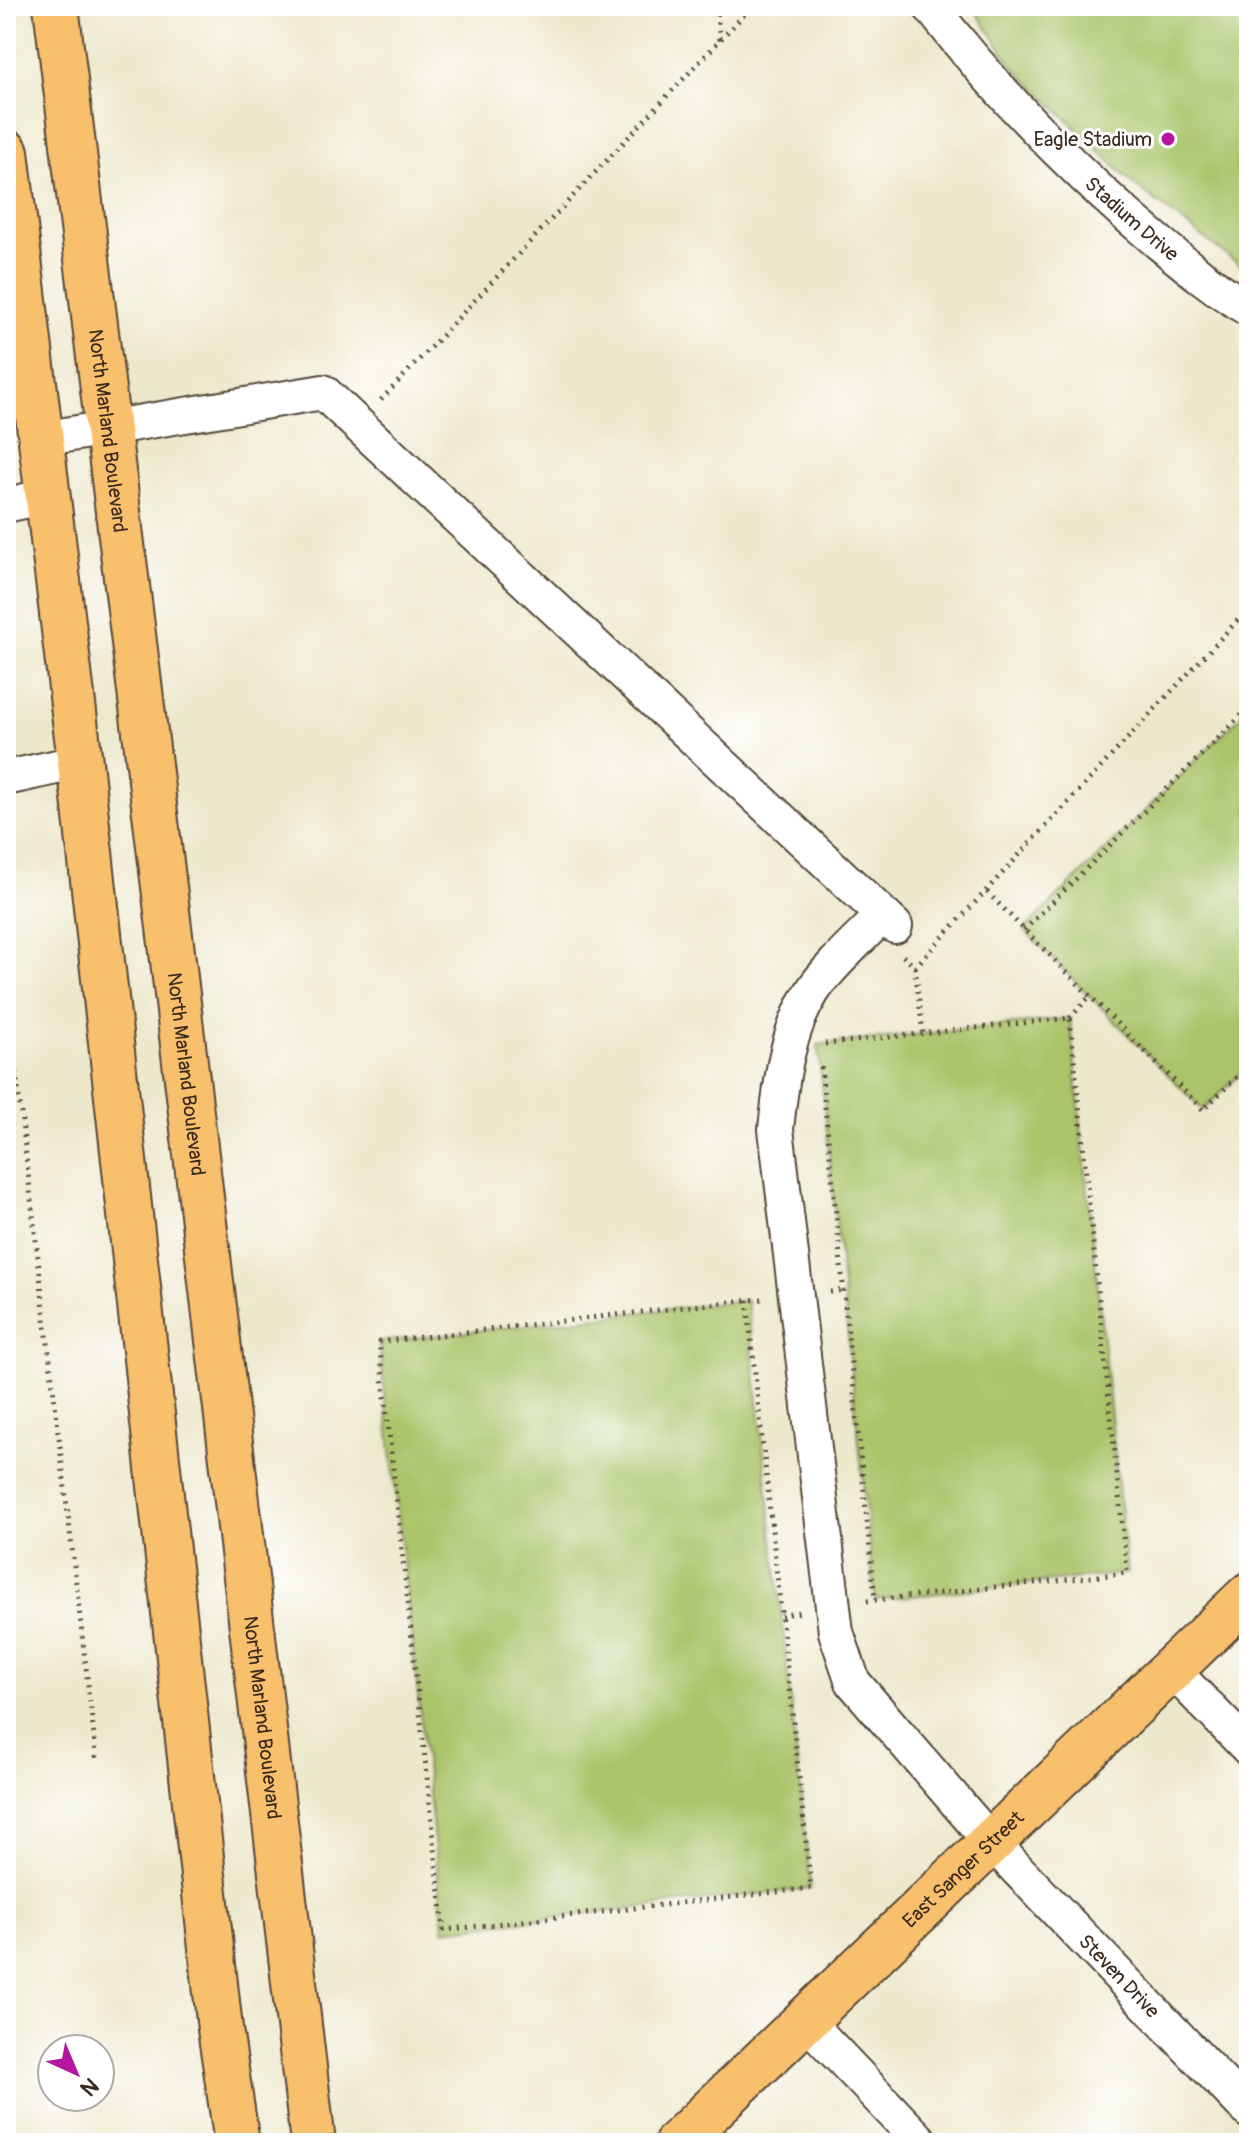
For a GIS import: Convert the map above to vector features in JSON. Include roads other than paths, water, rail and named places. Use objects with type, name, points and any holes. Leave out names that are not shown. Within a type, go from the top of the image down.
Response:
[{"type":"main road","name":"North Marland Boulevard","points":[[56,6],[313,2143]]},
{"type":"main road","points":[[6,152],[80,762],[220,2029],[237,2143]]},
{"type":"main road","name":"East Sanger Street","points":[[677,2143],[1249,1595]]},
{"type":"street","name":"Stadium Drive","points":[[930,6],[1004,96],[1066,160],[1165,248],[1249,309]]},
{"type":"street","name":"Steven Drive","points":[[108,427],[323,392],[883,923],[812,991],[794,1030],[782,1080],[776,1129],[836,1632],[853,1682],[991,1842],[1249,2111]]},
{"type":"street","points":[[41,439],[108,427]]},
{"type":"street","points":[[6,505],[48,496]]},
{"type":"street","points":[[6,778],[80,762]]},
{"type":"street","points":[[1171,1669],[1249,1749]]},
{"type":"street","points":[[805,2020],[922,2143]]},
{"type":"place","name":"Eagle Stadium","points":[[1168,139]]}]
